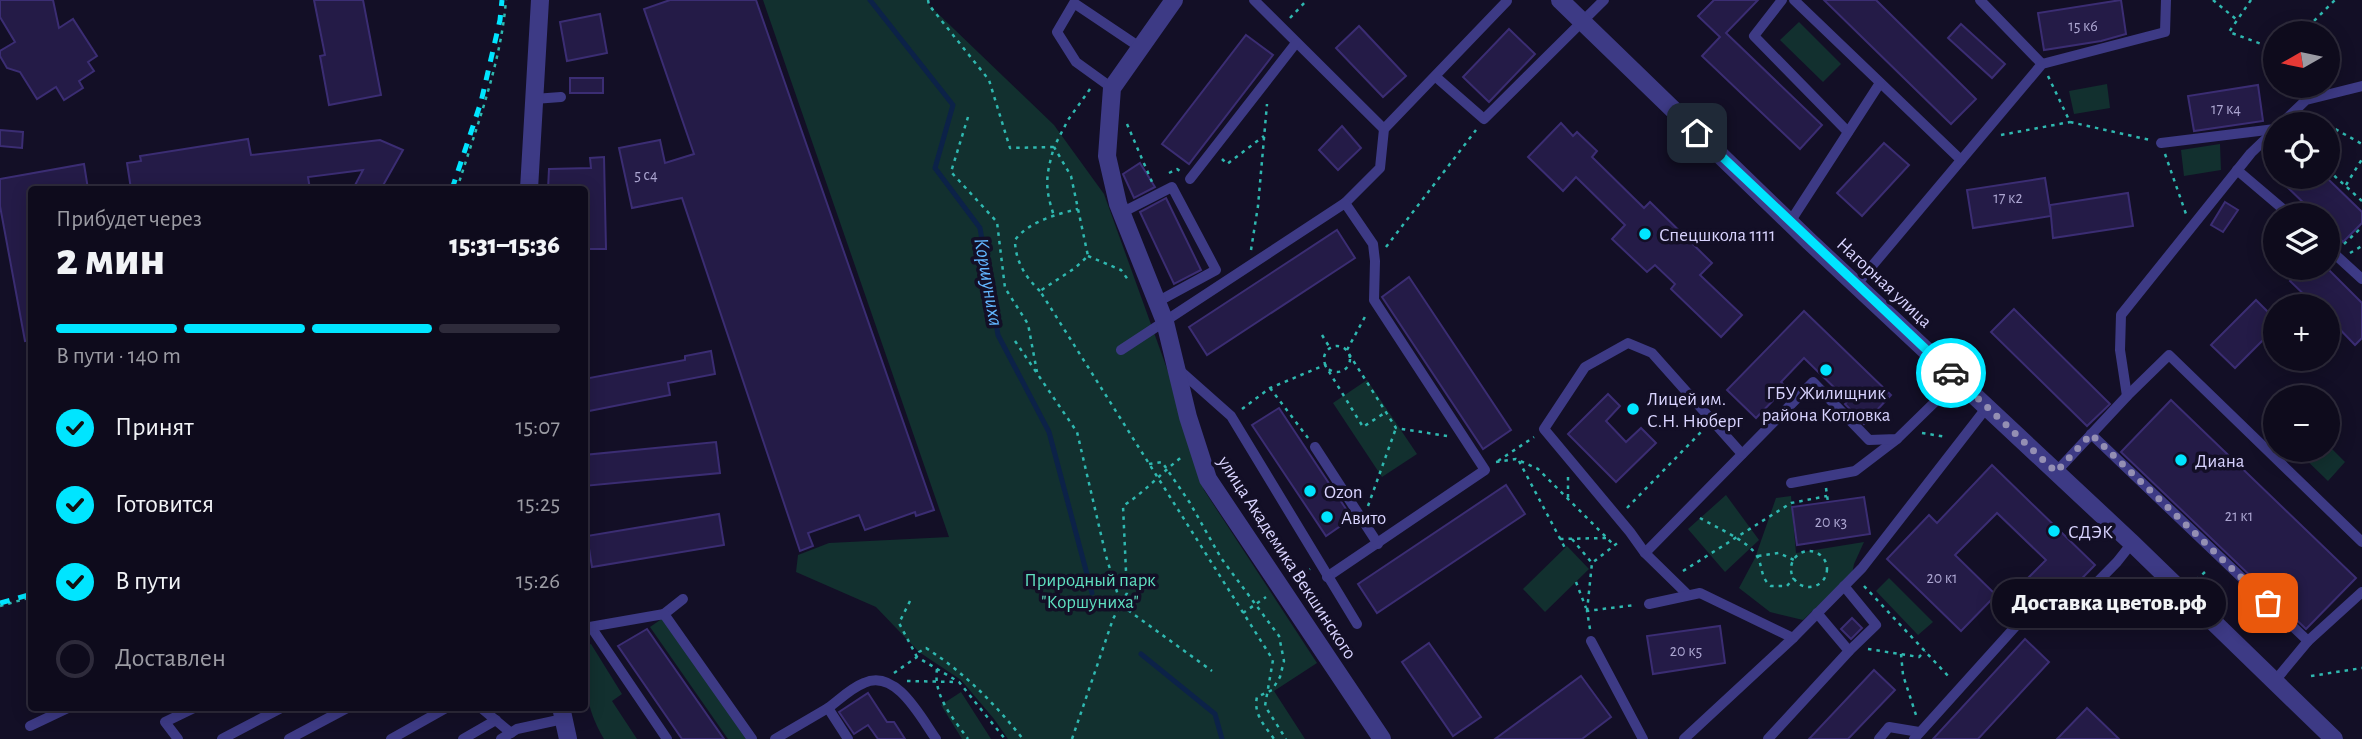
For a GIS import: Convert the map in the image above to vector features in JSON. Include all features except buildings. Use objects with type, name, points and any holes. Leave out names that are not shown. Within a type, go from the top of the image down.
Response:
[{"type":"street","points":[[529,186],[540,0]]},
{"type":"street","points":[[1105,84],[1141,47],[1174,0]]},
{"type":"street","name":"Нагорная улица","points":[[1560,0],[1856,285],[2132,543],[2334,739]]},
{"type":"street","name":"улица Академика Векшинского","points":[[1105,84],[1107,156],[1121,213],[1165,322],[1188,418],[1208,479],[1382,739]]},
{"type":"street","points":[[562,713],[568,739]]},
{"type":"lane","points":[[1254,0],[1384,129]]},
{"type":"lane","points":[[1436,77],[1484,119],[1604,0]]},
{"type":"lane","points":[[1782,0],[1754,36],[1848,132]]},
{"type":"lane","points":[[1794,0],[1961,160]]},
{"type":"lane","points":[[1980,0],[2042,64]]},
{"type":"lane","points":[[1856,285],[2042,64],[2165,32],[2166,0]]},
{"type":"lane","points":[[1121,350],[1345,203],[1380,169],[1384,129],[1507,1]]},
{"type":"lane","points":[[1105,84],[1076,62],[1057,32],[1074,3],[1141,47]]},
{"type":"lane","points":[[1190,179],[1296,43]]},
{"type":"lane","points":[[1790,222],[1880,83]]},
{"type":"lane","points":[[2293,112],[2306,100],[2362,86]]},
{"type":"lane","points":[[534,99],[561,97]]},
{"type":"lane","points":[[2161,143],[2263,130]]},
{"type":"lane","points":[[2127,396],[2120,350],[2121,315],[2237,170],[2263,142]]},
{"type":"lane","points":[[2237,170],[2276,203]]},
{"type":"lane","points":[[1121,213],[1172,187],[1216,270],[1157,302]]},
{"type":"lane","points":[[1327,577],[1485,470],[1374,300],[1373,244],[1345,203]]},
{"type":"lane","points":[[2340,259],[2362,279]]},
{"type":"lane","points":[[1688,595],[1645,553],[1544,429],[1586,367],[1628,342],[1653,354],[1742,454]]},
{"type":"lane","points":[[2056,472],[2169,355],[2362,542]]},
{"type":"lane","points":[[1178,369],[1231,416],[1357,624]]},
{"type":"lane","points":[[1791,483],[1855,471],[1898,439],[1940,397],[1954,376]]},
{"type":"lane","points":[[1645,553],[1813,382],[1869,440],[1898,439]]},
{"type":"lane","points":[[1684,739],[1793,638],[1854,576],[1987,407]]},
{"type":"lane","points":[[2091,434],[2308,641]]},
{"type":"lane","points":[[1315,447],[1378,544]]},
{"type":"lane","points":[[1879,739],[1889,727],[1918,734],[2024,617],[2065,615],[2132,543]]},
{"type":"lane","points":[[1768,739],[1876,625],[1844,586]]},
{"type":"lane","points":[[2274,681],[2308,641],[2362,592]]},
{"type":"lane","points":[[1649,604],[1700,593],[1793,638]]},
{"type":"lane","points":[[667,739],[588,627],[664,614],[683,599]]},
{"type":"lane","points":[[1817,613],[1851,649]]},
{"type":"lane","points":[[664,614],[751,739]]},
{"type":"lane","points":[[1591,640],[1643,739]]},
{"type":"lane","points":[[775,739],[828,708],[864,682],[883,681],[899,689],[936,739]]},
{"type":"lane","points":[[828,708],[848,739]]},
{"type":"lane","points":[[30,726],[62,711]]},
{"type":"lane","points":[[178,739],[165,722],[188,711]]},
{"type":"lane","points":[[222,739],[275,711]]},
{"type":"lane","points":[[289,739],[341,711]]},
{"type":"lane","points":[[391,739],[441,711]]},
{"type":"lane","points":[[485,711],[511,733]]},
{"type":"lane","points":[[501,739],[517,729],[562,713]]},
{"type":"lane","points":[[463,739],[496,720]]},
{"type":"path","points":[[458,186],[486,97],[505,16],[506,0]]},
{"type":"path","points":[[928,0],[929,5],[989,80],[1010,148],[1054,147]]},
{"type":"path","points":[[1281,28],[1307,0]]},
{"type":"path","points":[[2214,0],[2236,20]]},
{"type":"path","points":[[2250,0],[2229,32],[2263,45]]},
{"type":"path","points":[[2314,21],[2335,0]]},
{"type":"path","points":[[2042,64],[2070,122]]},
{"type":"path","points":[[1248,267],[1258,206],[1266,104],[1273,83],[1271,74]]},
{"type":"path","points":[[1055,216],[1047,193],[1047,175],[1054,147],[1068,120],[1105,84]]},
{"type":"path","points":[[2297,108],[2304,112]]},
{"type":"path","points":[[968,117],[951,172],[997,222],[1004,288],[1028,324],[1038,375]]},
{"type":"path","points":[[1375,261],[1484,119]]},
{"type":"path","points":[[1978,139],[2070,122],[2161,143],[2190,229]]},
{"type":"path","points":[[1127,124],[1152,183]]},
{"type":"path","points":[[2340,132],[2362,144]]},
{"type":"path","points":[[1227,164],[1264,136]]},
{"type":"path","points":[[1054,147],[1071,176],[1088,256]]},
{"type":"path","points":[[2346,185],[2362,159]]},
{"type":"path","points":[[2340,180],[2362,201]]},
{"type":"path","points":[[1078,209],[1030,227],[1015,240],[1015,255],[1273,660],[1265,706],[1286,739]]},
{"type":"path","points":[[2340,244],[2362,227]]},
{"type":"path","points":[[1040,291],[1088,256]]},
{"type":"path","points":[[1088,256],[1121,270],[1135,291]]},
{"type":"path","points":[[1325,365],[1336,372],[1344,369],[1349,362],[1348,352],[1374,300]]},
{"type":"path","points":[[1322,335],[1330,348]]},
{"type":"path","points":[[1015,341],[1077,432],[1106,556],[1121,605],[1212,671]]},
{"type":"path","points":[[1360,516],[1367,511],[1395,428],[1386,412],[1348,352],[1337,345],[1330,348],[1324,357],[1325,365],[1363,427],[1386,412]]},
{"type":"path","points":[[1231,416],[1270,388],[1325,365]]},
{"type":"path","points":[[1270,388],[1315,447]]},
{"type":"path","points":[[1617,518],[1712,421]]},
{"type":"path","points":[[1395,428],[1446,436],[1457,426]]},
{"type":"path","points":[[1546,432],[1528,440],[1496,462],[1519,461],[1538,468],[1614,545]]},
{"type":"path","points":[[1922,433],[1948,438]]},
{"type":"path","points":[[1519,461],[1565,548]]},
{"type":"path","points":[[1149,464],[1162,462],[1190,503],[1221,558],[1279,636],[1284,661],[1280,677],[1272,690],[1258,698],[1255,706],[1274,739]]},
{"type":"path","points":[[1567,473],[1568,499]]},
{"type":"path","points":[[1072,739],[1113,619],[1127,593],[1123,506],[1136,498],[1156,476]]},
{"type":"path","points":[[1671,578],[1791,503],[1827,496]]},
{"type":"path","points":[[1700,518],[1750,548],[1758,556],[1763,578],[1771,586],[1787,586],[1794,578]]},
{"type":"path","points":[[1587,611],[1592,563],[1630,532]]},
{"type":"path","points":[[1560,539],[1606,538]]},
{"type":"path","points":[[1572,539],[1592,563]]},
{"type":"path","points":[[1804,552],[1816,553],[1825,561],[1827,573],[1820,583],[1803,586],[1794,578],[1791,569],[1794,560],[1804,552]]},
{"type":"path","points":[[1758,556],[1780,553],[1794,560]]},
{"type":"path","points":[[1854,576],[1960,688]]},
{"type":"path","points":[[1576,582],[1587,611],[1591,640]]},
{"type":"path","points":[[0,606],[28,598]]},
{"type":"path","points":[[910,601],[899,623],[917,657],[959,682],[1005,739]]},
{"type":"path","points":[[1587,611],[1649,604]]},
{"type":"path","points":[[883,681],[926,648],[983,691],[1023,739]]},
{"type":"path","points":[[1851,649],[1919,657],[1925,651]]},
{"type":"path","points":[[1901,654],[1903,675],[1918,734]]},
{"type":"path","points":[[2311,676],[2362,667]]},
{"type":"path","points":[[937,669],[935,682],[944,705],[968,739]]},
{"type":"path","points":[[883,681],[959,682]]},
{"type":"green space","name":"Природный парк \"Коршуниха\"","points":[[763,0],[928,0],[929,5],[1054,125],[1104,194],[1170,377],[1204,490],[1317,663],[1274,691],[1305,739],[1008,739],[961,680],[919,652],[876,607],[796,572],[798,555],[829,543],[949,537]]},
{"type":"green space","points":[[1799,22],[1841,64],[1823,82],[1780,40]]},
{"type":"green space","points":[[2107,84],[2110,108],[2074,114],[2069,91]]},
{"type":"green space","points":[[2220,144],[2221,170],[2184,176],[2181,150]]},
{"type":"green space","points":[[1367,380],[1417,454],[1382,477],[1333,403]]},
{"type":"green space","points":[[2340,457],[2345,462],[2328,481],[2308,462],[2340,462]]},
{"type":"green space","points":[[1726,495],[1759,540],[1725,572],[1688,529]]},
{"type":"green space","points":[[1791,496],[1796,553],[1864,542],[1852,574],[1803,620],[1770,612],[1739,588],[1755,558],[1776,498]]},
{"type":"green space","points":[[1567,546],[1589,569],[1545,612],[1523,589]]},
{"type":"green space","points":[[1889,578],[1933,622],[1918,635],[1876,591]]},
{"type":"green space","points":[[663,618],[748,739],[728,739],[650,627]]},
{"type":"green space","points":[[591,644],[622,694],[612,701],[637,739],[604,739],[589,705],[588,645]]},
{"type":"green space","points":[[961,692],[991,739],[962,739],[941,705]]},
{"type":"waterway","name":"Коршуниха","points":[[870,0],[953,105],[935,168],[980,228],[998,335],[1049,432],[1092,593]]},
{"type":"waterway","name":"Коршуниха","points":[[1141,654],[1215,714],[1222,739]]},
{"type":"railway","points":[[453,186],[481,102],[502,0]]},
{"type":"railway","points":[[0,603],[28,595]]},
{"type":"way so far","points":[[1951,373],[2056,472],[2091,434],[2268,603]]},
{"type":"place","name":"Спецшкола 1111","points":[[1645,234]]},
{"type":"place","name":"ГБУ Жилищник района Котловка","points":[[1826,370]]},
{"type":"place","name":"Лицей им. С.Н. Нюберг","points":[[1633,409]]},
{"type":"place","name":"Диана","points":[[2181,460]]},
{"type":"place","name":"Ozon","points":[[1310,491]]},
{"type":"place","name":"Авито","points":[[1327,517]]},
{"type":"place","name":"СДЭК","points":[[2054,531]]},
{"type":"place","name":"Доставка цветов.рф","points":[[2268,603]]},
{"type":"route","points":[[1697,133],[1951,373]]}]
